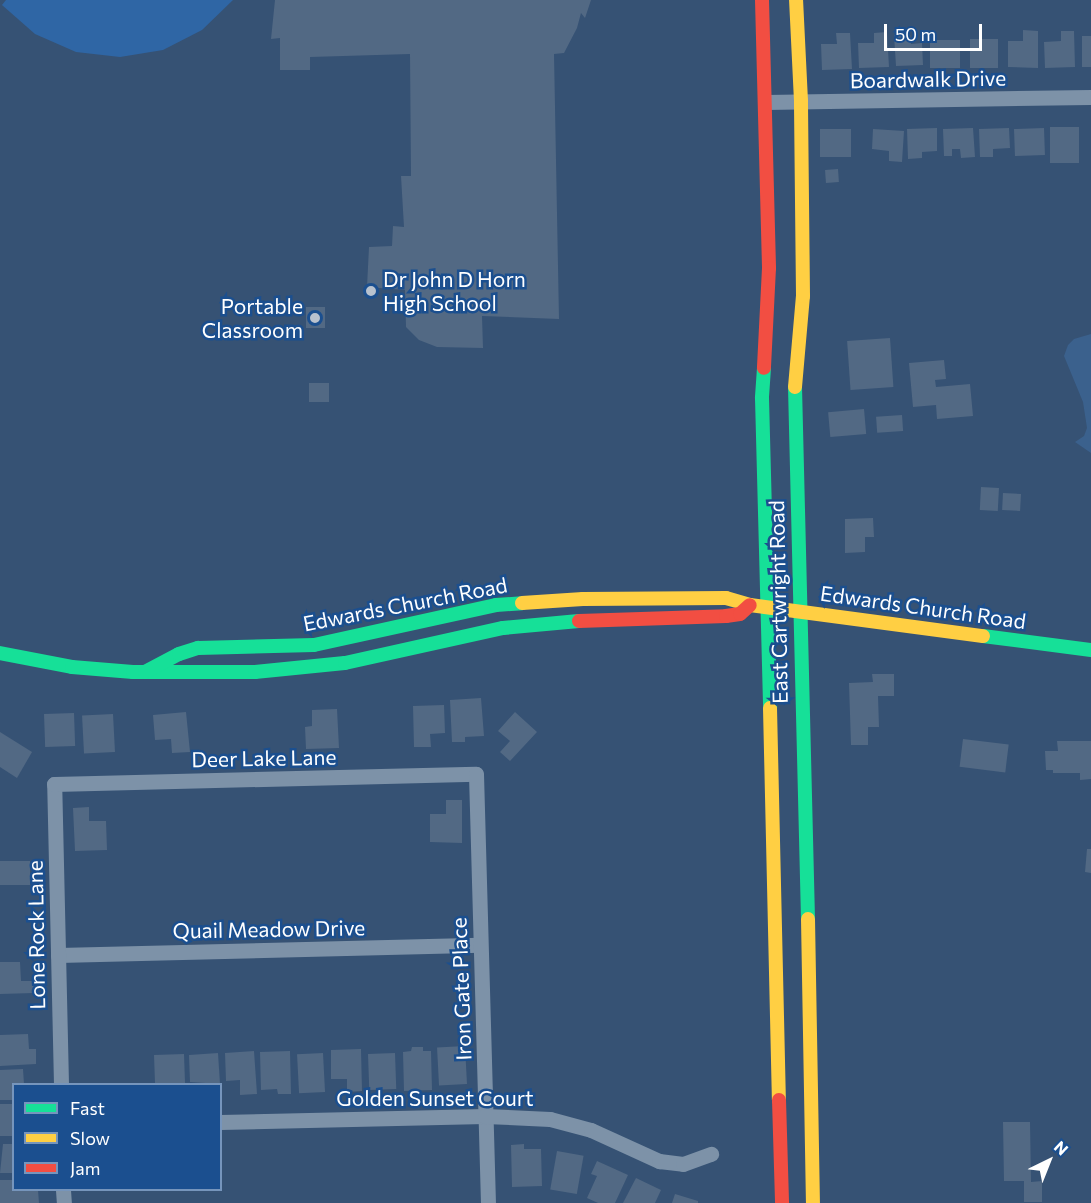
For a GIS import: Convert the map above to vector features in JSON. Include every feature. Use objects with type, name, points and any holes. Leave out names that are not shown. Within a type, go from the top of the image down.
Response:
[{"type":"main road","name":"East Cartwright Road","points":[[762,0],[769,268],[783,325],[794,402],[812,1067],[813,1203]]},
{"type":"main road","name":"East Cartwright Road","points":[[782,1203],[762,398],[783,325],[803,296],[801,101],[796,0]]},
{"type":"main road","name":"Edwards Church Road","points":[[145,672],[179,654],[198,648],[314,645],[496,605],[583,599],[726,598],[750,605],[1091,650]]},
{"type":"main road","name":"Edwards Church Road","points":[[0,653],[72,667],[145,672],[255,672],[345,663],[503,628],[596,620],[726,616],[740,614],[750,605]]},
{"type":"street","name":"Boardwalk Drive","points":[[766,102],[1091,97]]},
{"type":"street","name":"Deer Lake Lane","points":[[54,784],[476,774]]},
{"type":"street","name":"Iron Gate Place","points":[[476,774],[488,1203]]},
{"type":"street","name":"Lone Rock Lane","points":[[54,784],[61,1083]]},
{"type":"street","name":"Quail Meadow Drive","points":[[58,955],[480,945]]},
{"type":"street","name":"Golden Sunset Court","points":[[222,1122],[486,1116],[550,1119],[591,1130],[659,1161],[683,1164],[711,1155]]},
{"type":"shaded area","points":[[6,0],[233,0],[202,30],[163,50],[120,57],[76,52],[35,34],[2,5]]},
{"type":"shaded area","points":[[1091,334],[1091,453],[1075,442],[1084,436],[1087,428],[1083,402],[1064,356],[1068,345],[1074,339]]},
{"type":"building","points":[[275,0],[591,0],[585,18],[581,13],[577,28],[564,53],[554,54],[559,319],[482,316],[483,348],[437,347],[419,340],[406,327],[405,290],[367,287],[369,247],[392,246],[393,226],[404,227],[401,176],[411,176],[410,54],[310,57],[310,70],[280,70],[280,38],[271,39]]},
{"type":"building","points":[[1023,30],[1038,31],[1038,68],[1008,67],[1008,41],[1023,41]]},
{"type":"building","points":[[1061,31],[1074,31],[1075,67],[1045,68],[1044,42],[1061,41]]},
{"type":"building","points":[[887,32],[889,67],[859,68],[858,43],[874,43],[874,33]]},
{"type":"building","points":[[836,33],[850,33],[852,69],[822,70],[821,44],[837,44]]},
{"type":"building","points":[[910,34],[911,44],[922,43],[923,65],[896,66],[894,35]]},
{"type":"building","points":[[1082,36],[1091,36],[1091,67],[1082,67]]},
{"type":"building","points":[[970,39],[998,39],[998,68],[970,68]]},
{"type":"building","points":[[930,40],[960,40],[960,68],[930,68]]},
{"type":"building","points":[[1050,127],[1079,127],[1079,163],[1050,163]]},
{"type":"building","points":[[937,128],[937,151],[922,152],[922,158],[908,159],[907,129]]},
{"type":"building","points":[[973,128],[975,157],[961,158],[960,149],[952,149],[952,156],[944,156],[943,129]]},
{"type":"building","points":[[1009,128],[1010,148],[993,149],[993,157],[980,157],[979,129]]},
{"type":"building","points":[[1044,128],[1045,155],[1015,156],[1014,129]]},
{"type":"building","points":[[820,129],[851,129],[851,157],[820,157]]},
{"type":"building","points":[[873,129],[904,131],[902,162],[889,161],[889,151],[872,149]]},
{"type":"building","points":[[838,169],[839,182],[826,183],[825,170]]},
{"type":"building","name":"Portable Classroom","points":[[306,307],[325,307],[325,328],[306,328]]},
{"type":"building","points":[[890,338],[893,387],[851,390],[847,341]]},
{"type":"building","points":[[944,360],[946,379],[935,380],[936,387],[970,384],[973,416],[937,419],[936,405],[913,407],[909,363]]},
{"type":"building","name":"Portable Classroom","points":[[309,383],[329,383],[329,402],[309,402]]},
{"type":"building","points":[[864,409],[866,434],[830,437],[828,412]]},
{"type":"building","points":[[902,415],[903,431],[877,433],[876,417]]},
{"type":"building","points":[[981,487],[999,488],[998,511],[980,510]]},
{"type":"building","points":[[1003,493],[1021,494],[1020,511],[1002,510]]},
{"type":"building","points":[[873,518],[874,537],[865,537],[865,552],[845,553],[845,519]]},
{"type":"building","points":[[872,674],[894,674],[894,696],[878,696],[879,727],[868,727],[868,745],[851,745],[849,683],[873,682]]},
{"type":"building","points":[[481,698],[484,736],[465,737],[465,742],[452,742],[450,700]]},
{"type":"building","points":[[444,705],[445,733],[430,734],[431,747],[414,747],[413,706]]},
{"type":"building","points":[[337,709],[339,748],[306,749],[305,727],[312,726],[312,710]]},
{"type":"building","points":[[186,712],[190,752],[172,753],[171,739],[155,740],[153,715]]},
{"type":"building","points":[[515,712],[537,732],[510,761],[500,752],[510,741],[498,731]]},
{"type":"building","points":[[74,713],[75,746],[45,747],[44,714]]},
{"type":"building","points":[[113,714],[115,752],[84,754],[82,716]]},
{"type":"building","points":[[0,732],[32,752],[17,778],[0,767]]},
{"type":"building","points":[[963,739],[1009,745],[1005,772],[960,767]]},
{"type":"building","points":[[1057,741],[1091,741],[1091,779],[1080,780],[1080,773],[1053,773],[1053,770],[1046,770],[1045,751],[1058,751]]},
{"type":"building","points":[[446,800],[462,800],[462,843],[430,842],[430,814],[446,814]]},
{"type":"building","points":[[89,807],[89,821],[106,821],[107,850],[75,851],[73,808]]},
{"type":"building","points":[[1087,849],[1091,849],[1091,873],[1085,872]]},
{"type":"building","points":[[0,861],[30,861],[30,885],[0,885]]},
{"type":"building","points":[[0,962],[20,962],[21,981],[34,981],[34,993],[0,994]]},
{"type":"building","points":[[28,1034],[29,1049],[36,1049],[36,1064],[0,1066],[0,1035]]},
{"type":"building","points":[[465,1046],[467,1084],[439,1085],[437,1047]]},
{"type":"building","points":[[412,1047],[423,1047],[423,1051],[431,1051],[432,1090],[404,1091],[403,1052],[411,1051]]},
{"type":"building","points":[[361,1049],[362,1091],[347,1092],[347,1079],[331,1079],[331,1050]]},
{"type":"building","points":[[254,1051],[257,1094],[240,1095],[240,1080],[226,1081],[225,1053]]},
{"type":"building","points":[[290,1051],[291,1094],[278,1094],[277,1089],[261,1090],[260,1052]]},
{"type":"building","points":[[218,1053],[220,1083],[190,1082],[189,1055]]},
{"type":"building","points":[[323,1053],[325,1092],[299,1093],[297,1054]]},
{"type":"building","points":[[395,1053],[396,1089],[369,1090],[368,1054]]},
{"type":"building","points":[[184,1054],[185,1083],[155,1083],[154,1055]]},
{"type":"building","points":[[23,1069],[24,1083],[12,1083],[12,1100],[0,1100],[0,1070]]},
{"type":"building","points":[[0,1104],[12,1104],[12,1136],[0,1136]]},
{"type":"building","points":[[1003,1122],[1030,1122],[1031,1182],[1042,1181],[1042,1202],[1024,1202],[1024,1181],[1004,1181]]},
{"type":"building","points":[[3,1144],[12,1144],[12,1173],[0,1173]]},
{"type":"building","points":[[524,1144],[524,1149],[541,1149],[542,1186],[512,1187],[511,1145]]},
{"type":"building","points":[[557,1151],[584,1156],[577,1194],[550,1189]]},
{"type":"building","points":[[597,1161],[628,1175],[615,1203],[598,1203],[587,1198],[597,1176],[591,1174]]},
{"type":"building","points":[[636,1178],[661,1190],[655,1203],[623,1203]]},
{"type":"building","points":[[0,1180],[12,1180],[12,1191],[38,1191],[39,1203],[0,1203]]},
{"type":"building","points":[[675,1194],[698,1201],[698,1203],[672,1203]]},
{"type":"traffic: fast","points":[[764,368],[762,398],[770,708]]},
{"type":"traffic: fast","points":[[795,387],[808,919]]},
{"type":"traffic: fast","points":[[145,672],[179,654],[198,648],[314,645],[496,605],[522,603]]},
{"type":"traffic: fast","points":[[0,653],[72,667],[133,672],[255,672],[345,663],[503,628],[579,621]]},
{"type":"traffic: fast","points":[[983,636],[1091,650]]},
{"type":"traffic: slow","points":[[795,387],[803,296],[801,101],[796,0]]},
{"type":"traffic: slow","points":[[522,603],[583,599],[726,598],[750,605],[983,636]]},
{"type":"traffic: slow","points":[[770,708],[779,1100]]},
{"type":"traffic: slow","points":[[808,919],[813,1203]]},
{"type":"traffic: jam","points":[[762,0],[769,268],[764,368]]},
{"type":"traffic: jam","points":[[579,621],[726,616],[740,614],[750,605]]},
{"type":"traffic: jam","points":[[779,1100],[782,1203]]},
{"type":"place","name":"Dr John D Horn High School","points":[[371,291]]},
{"type":"place","name":"Portable Classroom","points":[[315,318]]}]
